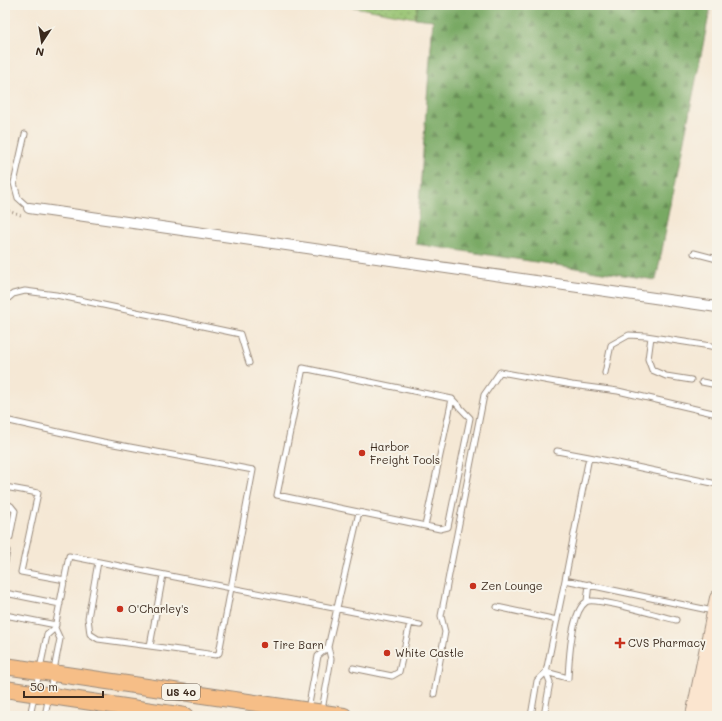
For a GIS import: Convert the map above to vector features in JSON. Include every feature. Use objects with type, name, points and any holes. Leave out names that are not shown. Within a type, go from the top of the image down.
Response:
[{"type":"main road","points":[[693,716],[717,598]]},
{"type":"main road","points":[[706,716],[712,686],[716,641],[711,625]]},
{"type":"main road","name":"US 40","points":[[5,666],[314,714],[344,716]]},
{"type":"main road","name":"US 40","points":[[5,689],[186,716]]},
{"type":"street","points":[[29,208],[717,307]]},
{"type":"lane","points":[[25,134],[14,183],[18,198],[29,208]]},
{"type":"lane","points":[[694,253],[717,259]]},
{"type":"lane","points":[[5,302],[12,294],[25,291],[56,295],[240,334],[249,363]]},
{"type":"lane","points":[[605,373],[611,345],[630,335],[717,347]]},
{"type":"lane","points":[[651,337],[648,359],[652,370],[666,376],[691,380]]},
{"type":"lane","points":[[303,368],[452,399],[470,418],[448,526],[440,529],[277,495],[303,368]]},
{"type":"lane","points":[[434,694],[445,632],[441,616],[484,395],[500,372],[572,386],[618,391],[717,414]]},
{"type":"lane","points":[[702,382],[717,385]]},
{"type":"lane","points":[[425,526],[452,399]]},
{"type":"lane","points":[[5,420],[102,442],[253,470],[219,653],[216,655],[98,639],[90,634],[88,618],[98,562]]},
{"type":"lane","points":[[557,451],[717,484]]},
{"type":"lane","points":[[544,716],[550,682],[546,672],[589,457]]},
{"type":"lane","points":[[5,487],[38,494],[21,572],[65,580]]},
{"type":"lane","points":[[5,503],[11,506],[14,511],[10,537]]},
{"type":"lane","points":[[314,714],[331,659],[328,648],[337,609],[340,603],[359,512]]},
{"type":"lane","points":[[5,562],[7,551]]},
{"type":"lane","points":[[30,716],[42,695],[46,672],[60,639],[56,626],[70,556],[420,625]]},
{"type":"lane","points":[[150,646],[163,574]]},
{"type":"lane","points":[[565,580],[714,612]]},
{"type":"lane","points":[[587,601],[589,584]]},
{"type":"lane","points":[[5,593],[60,604]]},
{"type":"lane","points":[[546,672],[568,678],[571,646],[578,616],[580,608],[587,601],[591,600],[613,603],[676,620]]},
{"type":"lane","points":[[497,607],[556,620]]},
{"type":"lane","points":[[5,615],[56,626]]},
{"type":"lane","points":[[353,668],[392,676],[399,672],[410,623]]},
{"type":"lane","points":[[45,716],[42,695],[46,672],[47,635],[56,626]]},
{"type":"lane","points":[[314,714],[318,656],[328,648]]},
{"type":"lane","points":[[531,716],[537,681],[546,672]]},
{"type":"green space","points":[[343,5],[418,5],[415,18]]},
{"type":"green space","points":[[418,5],[711,5],[656,280],[416,244],[433,20],[415,18]]},
{"type":"place","name":"Harbor Freight Tools","points":[[362,453]]},
{"type":"place","name":"Zen Lounge","points":[[473,586]]},
{"type":"place","name":"O'Charley's","points":[[120,609]]},
{"type":"place","name":"CVS Pharmacy","points":[[620,643]]},
{"type":"place","name":"Tire Barn","points":[[265,645]]},
{"type":"place","name":"White Castle","points":[[387,653]]}]
